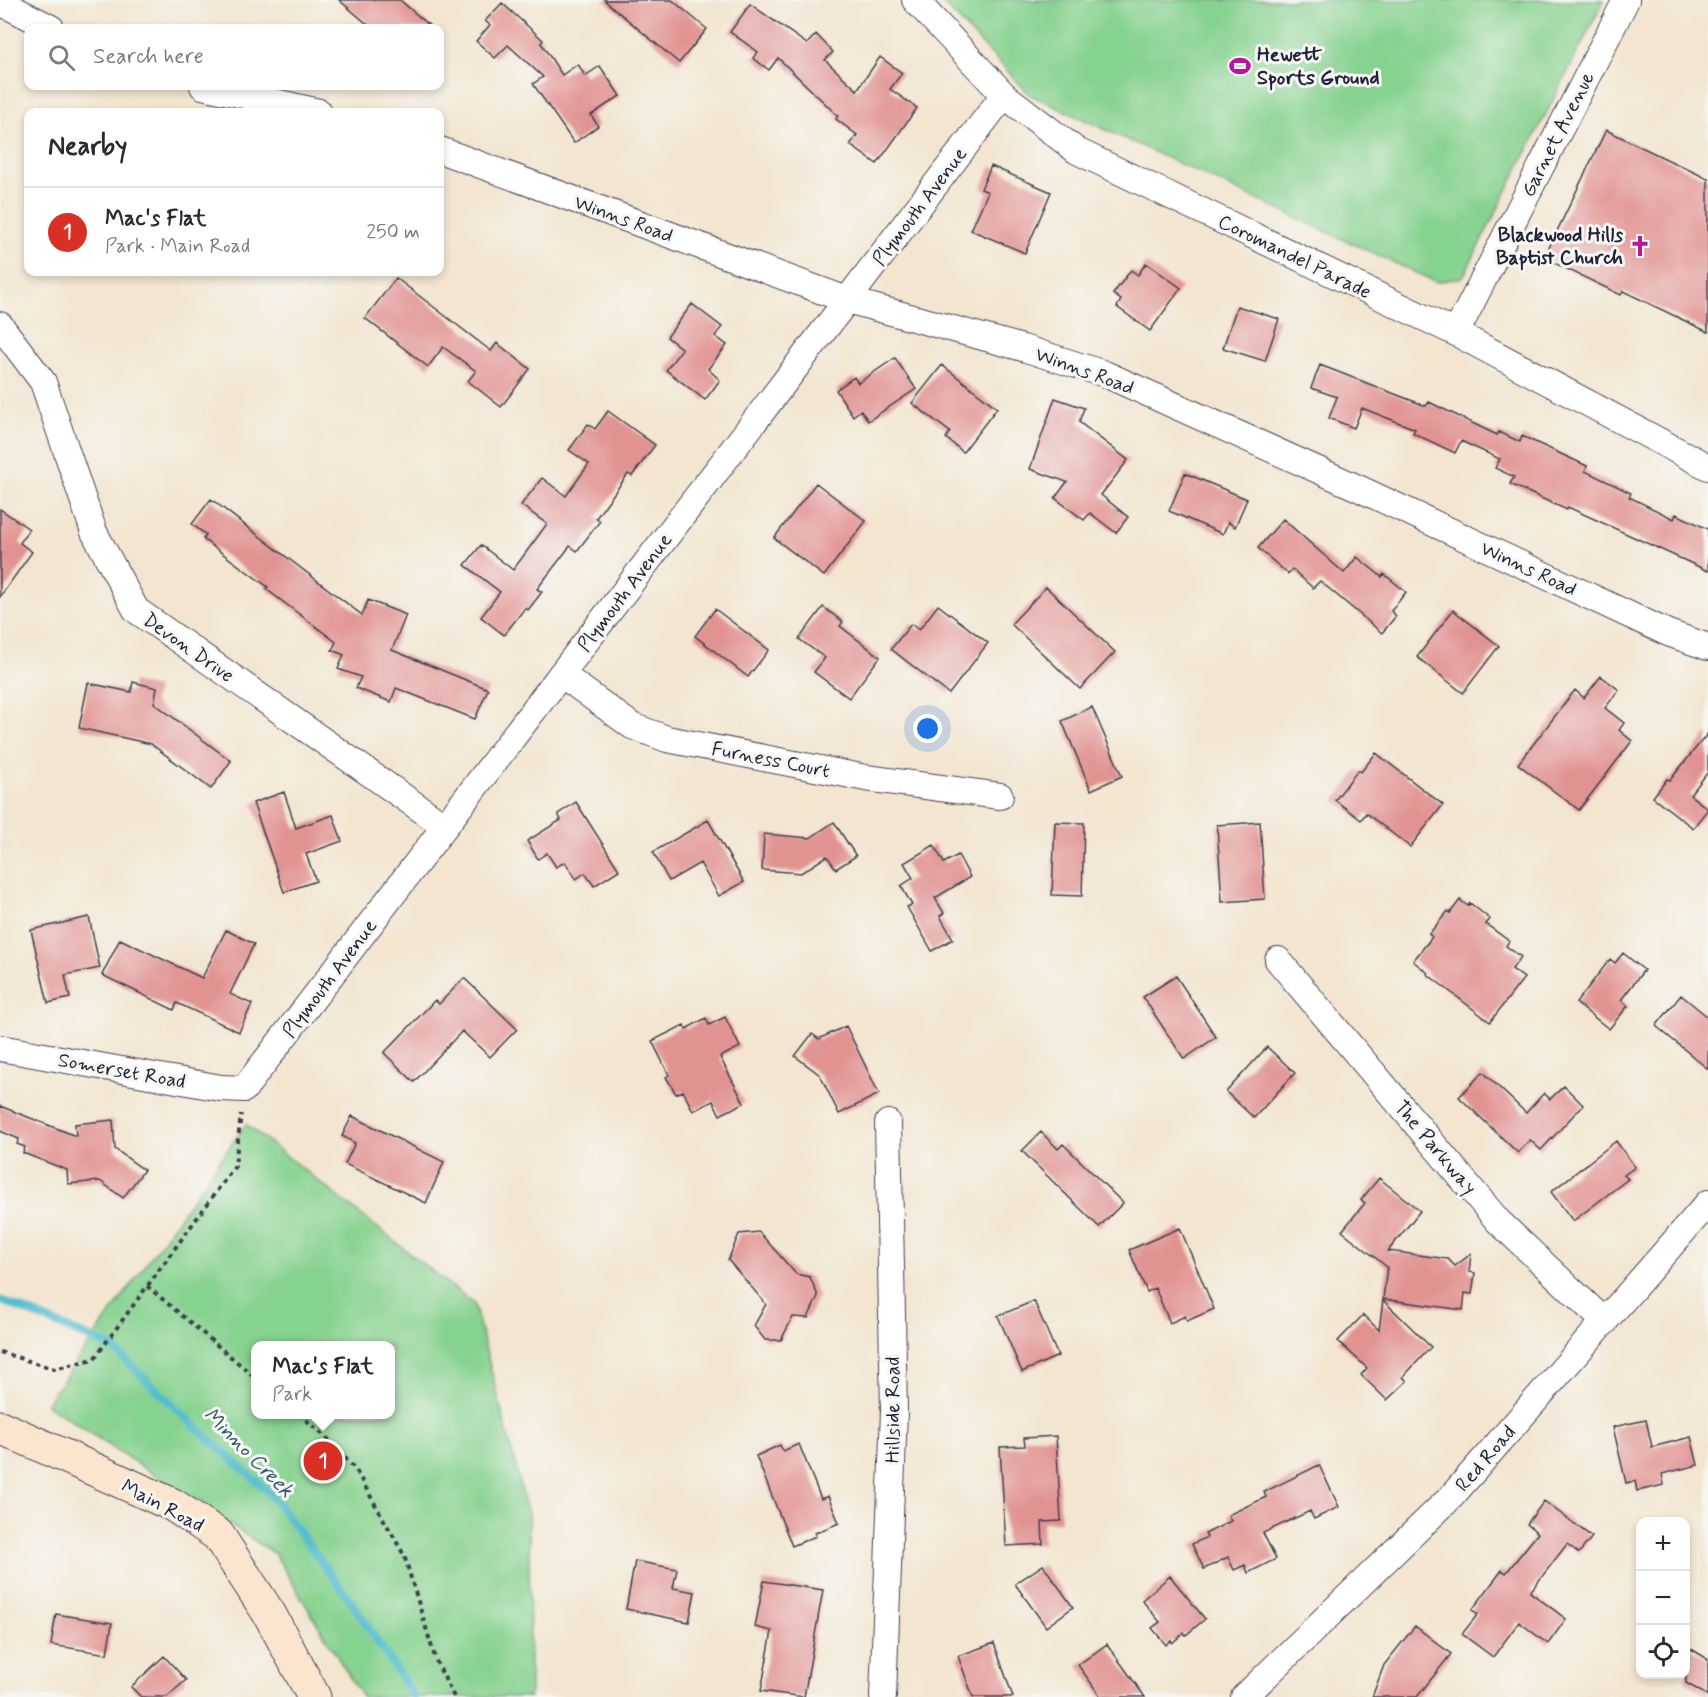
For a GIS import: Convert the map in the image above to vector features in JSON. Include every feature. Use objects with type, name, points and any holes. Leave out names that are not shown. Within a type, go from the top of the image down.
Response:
[{"type":"main road","name":"Main Road","points":[[0,1427],[173,1505],[218,1535],[270,1615],[315,1697]]},
{"type":"street","name":"Coromandel Parade","points":[[915,0],[1004,95],[1077,151],[1456,333],[1708,467]]},
{"type":"street","name":"Garnet Avenue","points":[[1456,333],[1626,0]]},
{"type":"street","points":[[0,2],[43,24]]},
{"type":"street","points":[[221,90],[301,108]]},
{"type":"street","name":"Plymouth Avenue","points":[[244,1089],[1004,95]]},
{"type":"street","name":"Winns Road","points":[[444,151],[847,300],[1023,348],[1105,374],[1358,488],[1668,633],[1708,647]]},
{"type":"street","name":"Devon Drive","points":[[0,325],[43,382],[94,532],[136,610],[445,826]]},
{"type":"street","name":"Furness Court","points":[[561,674],[632,726],[667,739],[866,778],[1000,796]]},
{"type":"street","name":"The Parkway","points":[[1278,960],[1498,1221],[1605,1322]]},
{"type":"street","name":"Somerset Road","points":[[0,1048],[221,1088],[244,1089]]},
{"type":"street","name":"Hillside Road","points":[[884,1697],[894,1411],[888,1123]]},
{"type":"street","name":"Red Road","points":[[1244,1697],[1451,1497],[1708,1203]]},
{"type":"path","points":[[0,1352],[54,1369],[94,1359],[235,1166],[244,1089]]},
{"type":"path","points":[[147,1286],[251,1375]]},
{"type":"path","points":[[305,1419],[327,1438],[355,1469],[404,1555],[436,1661],[454,1697]]},
{"type":"green space","points":[[940,0],[1604,0],[1463,277],[1436,282],[1030,95]]},
{"type":"green space","points":[[246,1124],[474,1304],[529,1518],[530,1697],[362,1697],[275,1554],[46,1404]]},
{"type":"building","points":[[339,0],[400,0],[427,24],[367,24]]},
{"type":"building","points":[[604,0],[672,0],[707,29],[679,63]]},
{"type":"building","points":[[502,3],[543,40],[541,43],[562,75],[578,64],[585,76],[600,66],[620,96],[591,115],[598,126],[574,143],[533,84],[543,77],[508,45],[495,58],[476,41],[490,25],[485,21]]},
{"type":"building","points":[[750,4],[807,44],[816,34],[833,52],[825,60],[857,90],[880,57],[902,73],[890,89],[917,108],[877,164],[850,145],[857,135],[836,119],[838,116],[778,58],[769,70],[753,58],[758,52],[730,32]]},
{"type":"building","points":[[1606,130],[1708,179],[1708,332],[1623,291],[1621,295],[1544,258]]},
{"type":"building","points":[[991,166],[1051,192],[1025,253],[971,230],[988,192],[981,189]]},
{"type":"building","points":[[1146,263],[1181,288],[1150,331],[1117,307],[1121,300],[1113,294],[1131,270],[1138,275]]},
{"type":"building","points":[[396,278],[491,351],[497,343],[530,369],[501,407],[468,381],[476,371],[443,347],[428,367],[365,318]]},
{"type":"building","points":[[692,304],[722,327],[715,336],[727,345],[708,369],[720,380],[705,400],[666,370],[682,349],[667,337]]},
{"type":"building","points":[[1237,306],[1279,319],[1265,361],[1223,348]]},
{"type":"building","points":[[895,358],[916,389],[868,421],[861,410],[853,416],[836,390],[854,377],[858,383]]},
{"type":"building","points":[[942,365],[997,408],[963,452],[946,438],[950,432],[912,403]]},
{"type":"building","points":[[1320,365],[1426,406],[1429,402],[1497,435],[1499,432],[1520,442],[1522,436],[1587,466],[1585,471],[1631,493],[1629,497],[1674,519],[1676,514],[1708,529],[1708,571],[1568,507],[1567,510],[1510,484],[1514,477],[1495,468],[1500,459],[1461,441],[1455,453],[1413,433],[1415,429],[1362,408],[1354,428],[1329,418],[1337,397],[1311,388]]},
{"type":"building","points":[[1055,398],[1084,408],[1079,422],[1128,460],[1101,495],[1128,517],[1116,533],[1090,513],[1084,520],[1055,498],[1067,482],[1030,469]]},
{"type":"building","points":[[608,411],[655,445],[632,476],[628,474],[596,518],[600,521],[577,551],[570,546],[537,589],[542,592],[528,610],[525,608],[504,635],[481,617],[500,592],[465,565],[481,545],[513,570],[547,524],[521,505],[542,478],[566,496],[589,464],[569,450],[588,424],[595,429]]},
{"type":"building","points":[[1185,473],[1247,499],[1235,527],[1228,522],[1223,534],[1169,511]]},
{"type":"building","points":[[816,483],[866,521],[824,576],[774,538]]},
{"type":"building","points":[[211,499],[362,615],[368,600],[406,615],[392,650],[488,689],[475,719],[396,688],[391,702],[356,688],[361,677],[338,669],[344,655],[332,650],[336,642],[266,589],[268,587],[203,539],[206,535],[192,524]]},
{"type":"building","points":[[0,509],[29,529],[20,543],[32,552],[0,597]]},
{"type":"building","points":[[1283,519],[1344,573],[1357,557],[1382,577],[1384,574],[1406,592],[1391,611],[1396,616],[1382,633],[1320,581],[1313,588],[1292,569],[1288,574],[1258,548]]},
{"type":"building","points":[[1046,587],[1115,652],[1080,689],[1011,624]]},
{"type":"building","points":[[938,605],[988,643],[949,694],[891,649],[911,624],[919,630]]},
{"type":"building","points":[[823,607],[843,622],[840,626],[880,657],[849,698],[814,672],[825,658],[799,639]]},
{"type":"building","points":[[715,609],[769,650],[748,677],[695,636]]},
{"type":"building","points":[[1453,610],[1499,646],[1463,693],[1417,657]]},
{"type":"building","points":[[1601,676],[1619,690],[1605,708],[1624,723],[1619,730],[1632,741],[1579,810],[1518,764],[1575,690],[1584,698]]},
{"type":"building","points":[[133,682],[157,688],[154,703],[231,761],[211,789],[151,744],[79,728],[88,683],[131,692]]},
{"type":"building","points":[[1092,707],[1122,776],[1091,790],[1062,721]]},
{"type":"building","points":[[1708,733],[1708,772],[1690,795],[1708,809],[1693,828],[1653,797],[1667,779],[1670,780]]},
{"type":"building","points":[[1376,753],[1443,805],[1410,847],[1366,813],[1361,820],[1335,800],[1358,770],[1361,772]]},
{"type":"building","points":[[284,792],[296,828],[333,815],[342,841],[306,854],[316,881],[284,892],[253,803]]},
{"type":"building","points":[[576,802],[619,870],[594,886],[585,873],[576,879],[565,862],[556,867],[547,853],[538,859],[527,841],[561,820],[558,814]]},
{"type":"building","points":[[708,820],[744,882],[719,896],[700,863],[669,881],[653,852]]},
{"type":"building","points":[[834,822],[856,856],[836,869],[827,856],[801,873],[762,870],[764,834],[810,838]]},
{"type":"building","points":[[1055,822],[1084,823],[1082,896],[1052,895]]},
{"type":"building","points":[[1260,822],[1265,899],[1222,902],[1217,825]]},
{"type":"building","points":[[934,845],[944,863],[958,855],[970,877],[935,898],[944,913],[940,916],[953,939],[932,951],[907,907],[912,905],[901,886],[913,878],[904,863]]},
{"type":"building","points":[[1460,900],[1468,906],[1470,903],[1490,919],[1486,924],[1509,941],[1506,946],[1521,957],[1512,969],[1524,978],[1490,1022],[1413,961],[1432,937],[1429,934]]},
{"type":"building","points":[[89,917],[100,968],[65,975],[70,998],[48,1003],[31,930]]},
{"type":"building","points":[[226,930],[254,944],[230,994],[252,1004],[239,1032],[177,1003],[174,1010],[102,975],[120,939],[202,978]]},
{"type":"building","points":[[1623,953],[1644,970],[1621,1000],[1628,1006],[1609,1029],[1576,1003],[1610,959],[1615,963]]},
{"type":"building","points":[[1176,976],[1216,1037],[1184,1059],[1143,997]]},
{"type":"building","points":[[464,978],[517,1029],[490,1057],[462,1031],[414,1082],[384,1053],[435,1000],[439,1004]]},
{"type":"building","points":[[1681,995],[1708,1017],[1708,1069],[1656,1026]]},
{"type":"building","points":[[725,1017],[740,1047],[720,1057],[744,1103],[720,1115],[713,1101],[693,1111],[683,1091],[676,1094],[666,1077],[669,1075],[652,1041],[684,1025],[686,1029],[706,1018],[709,1025]]},
{"type":"building","points":[[846,1026],[879,1094],[839,1114],[820,1075],[795,1056],[812,1034],[819,1039]]},
{"type":"building","points":[[1267,1047],[1295,1073],[1254,1118],[1226,1092]]},
{"type":"building","points":[[1483,1072],[1526,1113],[1544,1093],[1550,1099],[1564,1086],[1583,1105],[1541,1150],[1530,1140],[1518,1153],[1459,1097]]},
{"type":"building","points":[[0,1106],[76,1136],[75,1124],[113,1120],[115,1149],[144,1170],[123,1198],[100,1181],[68,1184],[67,1170],[23,1153],[25,1147],[17,1144],[19,1139],[0,1131]]},
{"type":"building","points":[[352,1116],[444,1162],[426,1203],[345,1164],[355,1143],[342,1136]]},
{"type":"building","points":[[1041,1132],[1058,1149],[1063,1144],[1123,1203],[1099,1227],[1022,1151]]},
{"type":"building","points":[[1616,1141],[1635,1167],[1624,1175],[1628,1179],[1573,1221],[1551,1192]]},
{"type":"building","points":[[1379,1178],[1420,1211],[1388,1251],[1448,1259],[1455,1266],[1471,1254],[1469,1272],[1475,1273],[1472,1294],[1465,1293],[1463,1310],[1383,1299],[1387,1267],[1342,1231],[1365,1203],[1361,1200]]},
{"type":"building","points":[[1180,1228],[1214,1309],[1187,1321],[1185,1316],[1170,1323],[1155,1288],[1147,1292],[1129,1250]]},
{"type":"building","points":[[759,1232],[796,1274],[810,1277],[818,1296],[808,1318],[793,1317],[781,1340],[765,1340],[754,1326],[766,1304],[728,1260],[739,1234]]},
{"type":"building","points":[[1383,1300],[1431,1347],[1403,1377],[1407,1381],[1387,1400],[1361,1375],[1367,1368],[1338,1341],[1363,1315],[1379,1330]]},
{"type":"building","points":[[1034,1301],[1058,1356],[1022,1372],[998,1316]]},
{"type":"building","points":[[1646,1420],[1652,1447],[1691,1437],[1698,1465],[1662,1474],[1664,1485],[1637,1491],[1635,1481],[1626,1483],[1613,1427]]},
{"type":"building","points":[[1056,1436],[1061,1521],[1042,1522],[1043,1544],[1006,1546],[1000,1447],[1025,1446],[1024,1438]]},
{"type":"building","points":[[799,1444],[821,1499],[828,1496],[839,1523],[792,1546],[756,1456],[780,1445],[783,1451]]},
{"type":"building","points":[[1319,1465],[1339,1507],[1314,1519],[1310,1511],[1263,1533],[1276,1559],[1248,1573],[1245,1565],[1234,1570],[1228,1557],[1204,1569],[1192,1544],[1207,1537],[1205,1534],[1231,1521],[1228,1515],[1266,1497],[1264,1492]]},
{"type":"building","points":[[1544,1501],[1592,1537],[1579,1553],[1567,1544],[1530,1592],[1566,1619],[1548,1644],[1519,1622],[1493,1657],[1462,1634],[1478,1614],[1472,1610],[1502,1570],[1506,1573],[1538,1533],[1527,1524]]},
{"type":"building","points":[[635,1561],[677,1569],[673,1588],[695,1592],[689,1622],[626,1609]]},
{"type":"building","points":[[1043,1565],[1073,1607],[1046,1627],[1015,1584]]},
{"type":"building","points":[[1170,1576],[1205,1619],[1186,1635],[1184,1633],[1166,1645],[1152,1628],[1160,1622],[1142,1600]]},
{"type":"building","points":[[764,1581],[823,1590],[804,1697],[761,1691],[772,1631],[755,1627]]},
{"type":"building","points":[[56,1614],[112,1623],[107,1654],[51,1645]]},
{"type":"building","points":[[1415,1626],[1451,1654],[1417,1697],[1372,1697],[1384,1665]]},
{"type":"building","points":[[994,1643],[1013,1697],[973,1697],[958,1656]]},
{"type":"building","points":[[1107,1644],[1145,1697],[1101,1697],[1078,1665]]},
{"type":"building","points":[[1690,1648],[1708,1659],[1708,1696],[1686,1683],[1686,1679],[1690,1679]]},
{"type":"building","points":[[164,1656],[186,1680],[167,1697],[141,1697],[131,1687]]},
{"type":"waterway","name":"Minno Creek","points":[[0,1300],[112,1347],[198,1429],[270,1493],[355,1607],[414,1697]]},
{"type":"place","name":"Hewett Sports Ground","points":[[1240,66]]},
{"type":"place","name":"Blackwood Hills Baptist Church","points":[[1640,246]]},
{"type":"place","name":"Mac's Flat","points":[[323,1461]]}]
